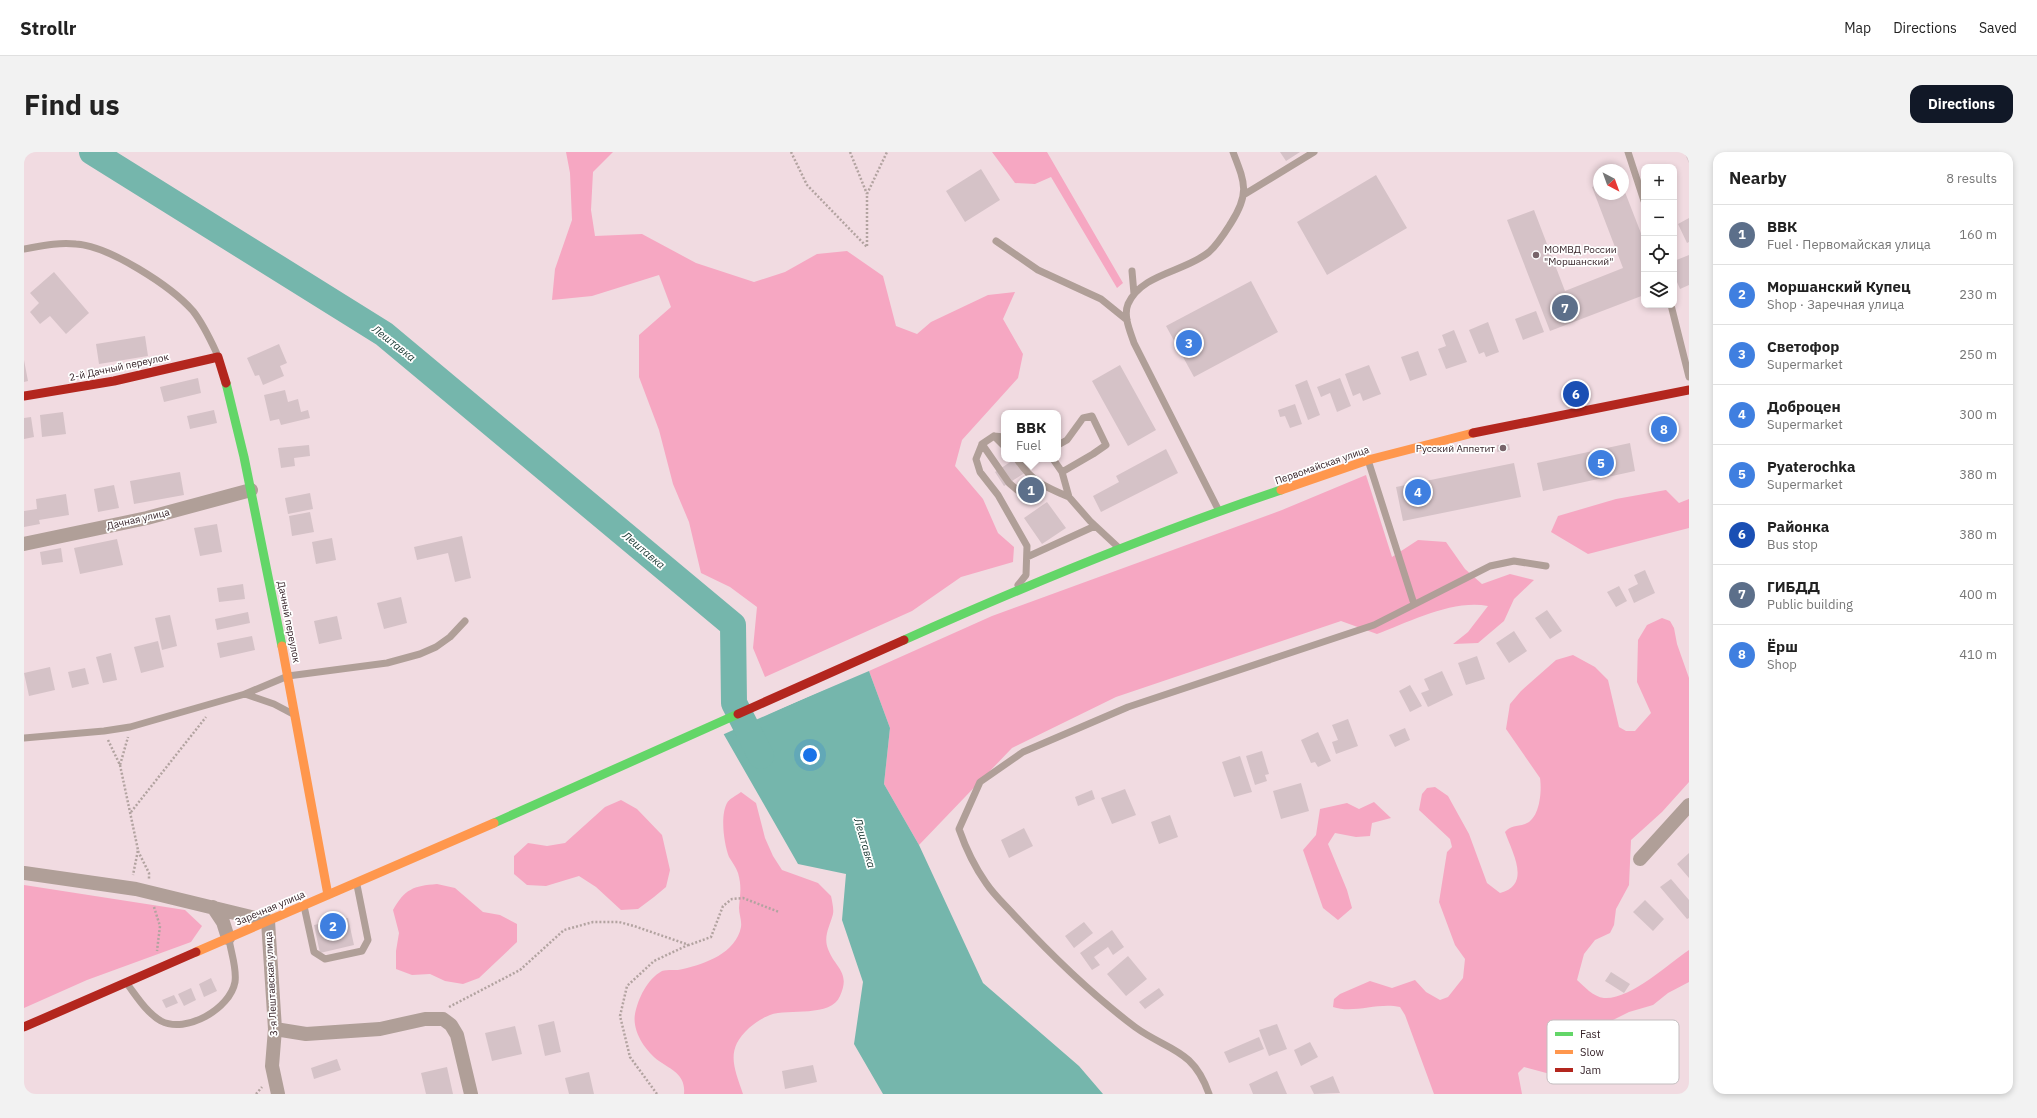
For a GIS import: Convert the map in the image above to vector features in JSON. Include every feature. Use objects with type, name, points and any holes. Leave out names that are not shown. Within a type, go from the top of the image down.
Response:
[{"type":"main road","name":"2-й Дачный переулок","points":[[24,396],[114,381],[218,357]]},
{"type":"main road","name":"Дачный переулок","points":[[218,357],[234,411],[251,490],[296,716],[328,895]]},
{"type":"main road","name":"Первомайская улица","points":[[524,810],[1013,592],[1220,511],[1368,460],[1461,435],[1689,390]]},
{"type":"main road","name":"Заречная улица","points":[[126,983],[524,810]]},
{"type":"main road","points":[[24,1027],[126,983]]},
{"type":"street","name":"Дачная улица","points":[[24,544],[147,518],[251,490]]},
{"type":"street","points":[[1640,859],[1689,805]]},
{"type":"street","points":[[24,873],[130,888],[268,921]]},
{"type":"street","points":[[213,907],[222,922],[228,938]]},
{"type":"street","name":"3-я Лештавская улица","points":[[268,921],[275,1029],[272,1066],[278,1094]]},
{"type":"street","points":[[275,1029],[306,1034],[380,1028],[431,1019],[443,1019],[451,1025],[457,1035],[471,1094]]},
{"type":"lane","points":[[1220,511],[1134,343],[1127,320],[1128,306],[1134,294],[1148,283],[1191,263],[1208,252],[1221,240],[1238,212],[1245,194],[1242,174],[1233,152]]},
{"type":"lane","points":[[1245,194],[1314,152]]},
{"type":"lane","points":[[1628,152],[1644,200]]},
{"type":"lane","points":[[996,241],[1038,270],[1101,299],[1127,320]]},
{"type":"lane","points":[[24,249],[55,244],[77,244],[96,249],[119,258],[154,279],[184,302],[202,323],[218,357]]},
{"type":"lane","points":[[1132,271],[1134,294]]},
{"type":"lane","points":[[1672,308],[1689,377]]},
{"type":"lane","points":[[1061,443],[1066,440],[1083,418],[1092,416],[1106,445],[1094,454],[1062,472]]},
{"type":"lane","points":[[1001,437],[994,436],[982,444],[976,459],[980,472],[998,495],[1027,546],[1026,575],[1013,592]]},
{"type":"lane","points":[[994,436],[1001,443]]},
{"type":"lane","points":[[982,444],[1009,483],[1022,494],[1043,486]]},
{"type":"lane","points":[[1368,460],[1414,604]]},
{"type":"lane","points":[[1018,462],[1025,472],[1043,486],[1069,498],[1095,526],[1121,550]]},
{"type":"lane","points":[[1055,462],[1062,472],[1069,498]]},
{"type":"lane","points":[[1027,557],[1095,526]]},
{"type":"lane","points":[[1209,1094],[1198,1072],[1184,1054],[1136,1028],[1096,996],[1034,937],[987,885],[967,852],[959,829],[980,782],[1023,752],[1128,707],[1374,625],[1490,566],[1514,561],[1546,566]]},
{"type":"lane","points":[[24,738],[104,731],[130,727],[245,694],[288,676],[387,663],[420,654],[441,644],[464,621]]},
{"type":"lane","points":[[245,694],[274,704],[296,716]]},
{"type":"lane","points":[[304,906],[314,952],[325,959],[362,951],[368,940],[356,883]]},
{"type":"lane","points":[[126,983],[151,1013],[161,1021],[172,1024],[184,1024],[203,1017],[223,1003],[231,994],[235,982],[235,969],[228,938]]},
{"type":"path","points":[[791,152],[807,185],[867,246],[868,194],[887,152]]},
{"type":"path","points":[[850,152],[868,194]]},
{"type":"path","points":[[131,812],[218,702]]},
{"type":"path","points":[[120,765],[130,727]]},
{"type":"path","points":[[104,731],[120,765],[138,850],[149,873],[149,887]]},
{"type":"path","points":[[130,888],[138,850]]},
{"type":"path","points":[[656,1094],[630,1057],[620,1016],[627,986],[654,961],[689,945],[712,937],[723,906],[732,899],[743,898],[779,912]]},
{"type":"path","points":[[151,902],[160,926],[157,951],[159,954]]},
{"type":"path","points":[[446,1009],[520,970],[564,930],[593,922],[619,922],[689,945]]},
{"type":"shaded area","points":[[566,152],[613,152],[593,172],[591,210],[595,236],[642,234],[696,263],[754,282],[785,272],[817,254],[847,251],[883,276],[896,326],[917,334],[931,322],[988,295],[1015,292],[1003,319],[1023,354],[1018,378],[962,440],[955,466],[983,499],[998,533],[1014,547],[1013,562],[961,577],[912,611],[765,677],[753,648],[757,607],[730,587],[701,573],[689,522],[673,484],[659,430],[639,377],[639,335],[671,307],[659,275],[592,296],[552,300],[555,269],[572,220],[570,173]]},
{"type":"shaded area","points":[[992,152],[1047,152],[1123,283],[1117,288],[1051,177],[1035,184],[1015,183]]},
{"type":"shaded area","points":[[1366,475],[1392,557],[1418,540],[1446,542],[1465,569],[1482,584],[1510,574],[1534,580],[1514,599],[1504,621],[1478,643],[1453,644],[1468,632],[1488,606],[1460,606],[1446,609],[1417,618],[1377,634],[1341,621],[1116,697],[1012,748],[919,845],[884,784],[890,728],[869,671],[992,616],[1282,510]]},
{"type":"shaded area","points":[[1666,490],[1679,503],[1689,499],[1689,528],[1588,554],[1551,532],[1558,516],[1616,499]]},
{"type":"shaded area","points":[[1662,618],[1670,621],[1674,628],[1677,644],[1689,678],[1689,782],[1662,812],[1631,840],[1629,885],[1616,909],[1614,925],[1610,933],[1595,940],[1584,954],[1577,980],[1596,996],[1604,998],[1614,997],[1637,987],[1689,950],[1689,982],[1668,993],[1653,1005],[1629,1012],[1613,1020],[1547,1020],[1547,1073],[1524,1067],[1518,1073],[1522,1094],[1434,1094],[1405,1015],[1400,1007],[1383,1006],[1358,1009],[1341,1009],[1333,1007],[1334,999],[1340,994],[1370,981],[1392,988],[1415,980],[1426,992],[1440,1000],[1448,997],[1463,978],[1465,959],[1455,945],[1439,902],[1447,852],[1452,847],[1450,839],[1419,810],[1422,794],[1427,788],[1435,787],[1448,796],[1469,834],[1487,883],[1500,893],[1510,889],[1515,883],[1517,867],[1505,832],[1512,827],[1525,824],[1534,817],[1539,804],[1541,790],[1540,778],[1506,729],[1510,704],[1521,691],[1556,660],[1573,655],[1595,667],[1608,680],[1619,727],[1626,731],[1635,731],[1651,713],[1637,682],[1638,640],[1647,625]]},
{"type":"shaded area","points":[[741,792],[756,803],[765,838],[773,856],[782,870],[818,883],[831,896],[833,914],[826,940],[828,949],[843,976],[843,988],[835,1003],[828,1007],[819,1010],[770,1015],[749,1028],[741,1036],[734,1051],[734,1059],[743,1094],[684,1094],[683,1082],[677,1074],[654,1057],[644,1046],[636,1027],[635,1014],[638,1002],[644,990],[652,979],[662,971],[681,970],[710,960],[718,956],[733,944],[738,936],[741,927],[739,908],[740,882],[737,871],[727,851],[723,822],[727,803]]},
{"type":"shaded area","points":[[621,800],[637,809],[662,835],[670,870],[666,887],[638,909],[621,910],[596,887],[579,876],[546,886],[527,885],[514,874],[514,856],[528,843],[547,846],[565,843],[605,807]]},
{"type":"shaded area","points":[[1374,802],[1391,818],[1372,823],[1370,836],[1356,837],[1335,833],[1328,844],[1347,890],[1352,908],[1338,920],[1323,908],[1303,850],[1316,835],[1320,809],[1347,803],[1359,809]]},
{"type":"shaded area","points":[[437,884],[455,888],[483,912],[500,915],[517,924],[517,942],[479,978],[463,984],[445,981],[430,974],[412,975],[396,969],[396,951],[399,933],[393,910],[402,897],[410,890],[422,886]]},
{"type":"shaded area","points":[[24,885],[185,910],[202,926],[191,942],[87,980],[24,1008]]},
{"type":"water","points":[[869,671],[890,728],[884,784],[919,845],[983,983],[1079,1066],[1103,1094],[883,1094],[854,1044],[863,982],[842,920],[846,874],[798,864],[723,733]]},
{"type":"pier","points":[[870,669],[722,735],[721,734],[723,731]]},
{"type":"building","points":[[1280,152],[1300,152],[1286,161]]},
{"type":"building","points":[[1684,152],[1689,152],[1689,163]]},
{"type":"building","points":[[981,169],[1000,200],[965,222],[946,191]]},
{"type":"building","points":[[1376,175],[1407,228],[1327,275],[1297,222]]},
{"type":"building","name":"МОМВД России \"Моршанский\"","points":[[1597,200],[1628,200],[1641,233],[1641,296],[1550,331],[1507,220],[1534,210],[1565,291],[1623,268]]},
{"type":"building","points":[[1689,218],[1689,242],[1687,243],[1678,224]]},
{"type":"building","points":[[1689,255],[1689,285],[1680,289],[1677,282],[1677,260]]},
{"type":"building","points":[[54,272],[89,313],[66,334],[50,316],[40,324],[30,312],[39,303],[30,293]]},
{"type":"building","points":[[1251,281],[1278,332],[1194,377],[1166,326]]},
{"type":"building","points":[[1536,311],[1544,332],[1523,340],[1515,319]]},
{"type":"building","points":[[1488,322],[1499,352],[1486,357],[1484,352],[1479,354],[1469,330]]},
{"type":"building","points":[[1454,330],[1467,362],[1446,369],[1438,349],[1446,346],[1442,335]]},
{"type":"building","points":[[145,336],[148,356],[99,364],[96,344]]},
{"type":"building","points":[[279,344],[287,363],[280,366],[284,376],[263,385],[259,375],[255,376],[247,358]]},
{"type":"building","points":[[1418,351],[1427,375],[1410,381],[1401,357]]},
{"type":"building","points":[[24,360],[28,381],[24,382]]},
{"type":"building","points":[[1120,365],[1156,430],[1128,446],[1092,381]]},
{"type":"building","points":[[1369,365],[1381,394],[1363,401],[1360,393],[1353,396],[1345,374]]},
{"type":"building","points":[[198,378],[201,393],[164,402],[160,387]]},
{"type":"building","points":[[1340,378],[1351,406],[1337,412],[1330,393],[1321,397],[1317,387]]},
{"type":"building","points":[[1307,380],[1320,415],[1308,420],[1295,385]]},
{"type":"building","points":[[285,390],[288,402],[298,399],[301,412],[308,410],[310,418],[281,425],[279,419],[270,421],[264,395]]},
{"type":"building","points":[[1295,404],[1302,424],[1290,428],[1285,416],[1280,417],[1278,410]]},
{"type":"building","points":[[214,410],[217,423],[190,429],[187,416]]},
{"type":"building","points":[[63,412],[66,434],[42,437],[40,415]]},
{"type":"building","points":[[31,417],[34,437],[24,439],[24,418]]},
{"type":"building","points":[[1671,420],[1674,435],[1656,438],[1653,423]]},
{"type":"building","points":[[1630,443],[1635,471],[1543,491],[1537,463]]},
{"type":"building","name":"Русский Аппетит","points":[[1509,444],[1510,450],[1497,452],[1497,445]]},
{"type":"building","points":[[309,445],[310,456],[294,458],[295,466],[281,468],[278,448]]},
{"type":"building","points":[[1166,449],[1178,473],[1101,512],[1093,496],[1119,482],[1116,476]]},
{"type":"building","points":[[1010,462],[1027,462],[1031,469],[1004,486],[995,472]]},
{"type":"building","points":[[1514,463],[1521,497],[1403,521],[1396,487]]},
{"type":"building","points":[[180,472],[184,495],[134,504],[130,481]]},
{"type":"building","points":[[114,485],[119,508],[98,512],[94,489]]},
{"type":"building","points":[[310,493],[313,509],[288,514],[285,498]]},
{"type":"building","points":[[66,494],[69,515],[39,520],[40,524],[24,527],[24,511],[37,509],[36,499]]},
{"type":"building","points":[[1047,502],[1066,528],[1042,544],[1024,518]]},
{"type":"building","points":[[310,512],[314,532],[292,536],[289,516]]},
{"type":"building","points":[[217,524],[222,552],[200,556],[194,528]]},
{"type":"building","points":[[462,536],[471,578],[455,582],[448,553],[417,560],[414,547]]},
{"type":"building","points":[[332,538],[336,560],[316,564],[312,542]]},
{"type":"building","points":[[117,539],[123,565],[80,574],[74,548]]},
{"type":"building","points":[[61,548],[63,562],[42,565],[40,552]]},
{"type":"building","points":[[1645,570],[1655,593],[1634,603],[1628,589],[1638,584],[1634,575]]},
{"type":"building","points":[[243,584],[245,599],[219,602],[217,588]]},
{"type":"building","points":[[1619,586],[1627,601],[1616,607],[1607,592]]},
{"type":"building","points":[[401,597],[407,623],[384,629],[377,603]]},
{"type":"building","points":[[1547,610],[1562,631],[1550,639],[1535,618]]},
{"type":"building","points":[[248,612],[250,623],[217,630],[215,619]]},
{"type":"building","points":[[170,615],[177,646],[162,650],[155,618]]},
{"type":"building","points":[[337,616],[342,639],[319,644],[314,621]]},
{"type":"building","points":[[1514,631],[1527,651],[1509,663],[1496,643]]},
{"type":"building","points":[[252,636],[255,650],[220,658],[217,643]]},
{"type":"building","points":[[158,641],[164,667],[141,673],[134,647]]},
{"type":"building","points":[[111,653],[117,680],[103,683],[96,657]]},
{"type":"building","points":[[1477,656],[1485,679],[1466,685],[1458,663]]},
{"type":"building","points":[[50,667],[55,690],[29,696],[24,673]]},
{"type":"building","points":[[85,668],[89,684],[72,688],[68,672]]},
{"type":"building","points":[[1442,671],[1453,695],[1428,707],[1421,693],[1429,690],[1424,679]]},
{"type":"building","points":[[1410,685],[1422,706],[1410,712],[1399,691]]},
{"type":"building","points":[[1348,719],[1358,746],[1336,754],[1332,742],[1338,740],[1332,725]]},
{"type":"building","points":[[1405,728],[1410,740],[1395,747],[1389,735]]},
{"type":"building","points":[[1318,732],[1331,761],[1318,767],[1315,762],[1311,763],[1301,740]]},
{"type":"building","points":[[1262,751],[1269,774],[1265,775],[1267,781],[1255,785],[1246,756]]},
{"type":"building","points":[[1240,756],[1252,792],[1234,797],[1222,762]]},
{"type":"building","points":[[1301,783],[1309,811],[1281,819],[1273,791]]},
{"type":"building","points":[[1125,789],[1136,815],[1112,824],[1101,798]]},
{"type":"building","points":[[1092,790],[1095,799],[1078,806],[1075,797]]},
{"type":"building","points":[[1170,815],[1178,837],[1159,844],[1151,822]]},
{"type":"building","points":[[1024,828],[1033,846],[1009,858],[1001,840]]},
{"type":"building","points":[[1689,853],[1689,878],[1677,864]]},
{"type":"building","points":[[1671,879],[1689,900],[1689,918],[1687,919],[1660,887]]},
{"type":"building","points":[[1645,900],[1664,919],[1653,931],[1633,912]]},
{"type":"building","points":[[348,918],[354,945],[320,953],[314,925]]},
{"type":"building","points":[[1084,922],[1093,933],[1074,948],[1065,936]]},
{"type":"building","points":[[1112,930],[1124,947],[1113,955],[1108,947],[1094,957],[1100,965],[1092,970],[1080,953]]},
{"type":"building","points":[[1128,956],[1147,979],[1126,996],[1107,974]]},
{"type":"building","points":[[1611,972],[1630,984],[1624,993],[1605,981]]},
{"type":"building","points":[[211,978],[217,991],[204,997],[199,984]]},
{"type":"building","points":[[191,988],[196,1000],[184,1006],[178,994]]},
{"type":"building","points":[[1159,988],[1164,995],[1145,1009],[1139,1002]]},
{"type":"building","points":[[174,995],[178,1003],[166,1008],[162,1000]]},
{"type":"building","points":[[554,1021],[561,1052],[545,1056],[538,1025]]},
{"type":"building","points":[[1277,1024],[1287,1049],[1269,1056],[1259,1030]]},
{"type":"building","points":[[515,1026],[522,1054],[492,1061],[485,1033]]},
{"type":"building","points":[[1259,1037],[1264,1049],[1229,1063],[1224,1052]]},
{"type":"building","points":[[1310,1042],[1318,1057],[1301,1066],[1294,1050]]},
{"type":"building","points":[[337,1059],[341,1070],[314,1079],[311,1068]]},
{"type":"building","points":[[813,1065],[817,1082],[785,1089],[782,1071]]},
{"type":"building","points":[[447,1067],[453,1094],[426,1094],[421,1073]]},
{"type":"building","points":[[1277,1071],[1287,1094],[1253,1094],[1249,1084]]},
{"type":"building","points":[[589,1072],[594,1094],[569,1094],[565,1078]]},
{"type":"building","points":[[1333,1076],[1340,1093],[1314,1094],[1310,1086]]},
{"type":"waterway","name":"Лештавка","points":[[92,152],[384,334],[733,625],[734,703],[761,756]]},
{"type":"traffic: fast","points":[[226,383],[244,457],[282,646]]},
{"type":"traffic: fast","points":[[904,640],[1091,560],[1185,524],[1281,490]]},
{"type":"traffic: fast","points":[[494,823],[738,714]]},
{"type":"traffic: slow","points":[[1281,490],[1368,460],[1473,433]]},
{"type":"traffic: slow","points":[[282,646],[328,895]]},
{"type":"traffic: slow","points":[[196,952],[494,823]]},
{"type":"traffic: jam","points":[[24,396],[114,381],[218,357],[226,383]]},
{"type":"traffic: jam","points":[[1473,433],[1689,390]]},
{"type":"traffic: jam","points":[[738,714],[904,640]]},
{"type":"traffic: jam","points":[[24,1027],[196,952]]},
{"type":"place","name":"МОМВД России \"Моршанский\"","points":[[1536,255]]},
{"type":"place","name":"ГИБДД","points":[[1565,308]]},
{"type":"place","name":"Светофор","points":[[1189,343]]},
{"type":"place","name":"Районка","points":[[1576,394]]},
{"type":"place","name":"Ёрш","points":[[1664,429]]},
{"type":"place","name":"Русский Аппетит","points":[[1503,448]]},
{"type":"place","name":"Pyaterochka","points":[[1601,463]]},
{"type":"place","name":"ВВК","points":[[1031,490]]},
{"type":"place","name":"Доброцен","points":[[1418,492]]},
{"type":"place","name":"Моршанский Купец","points":[[333,926]]}]
